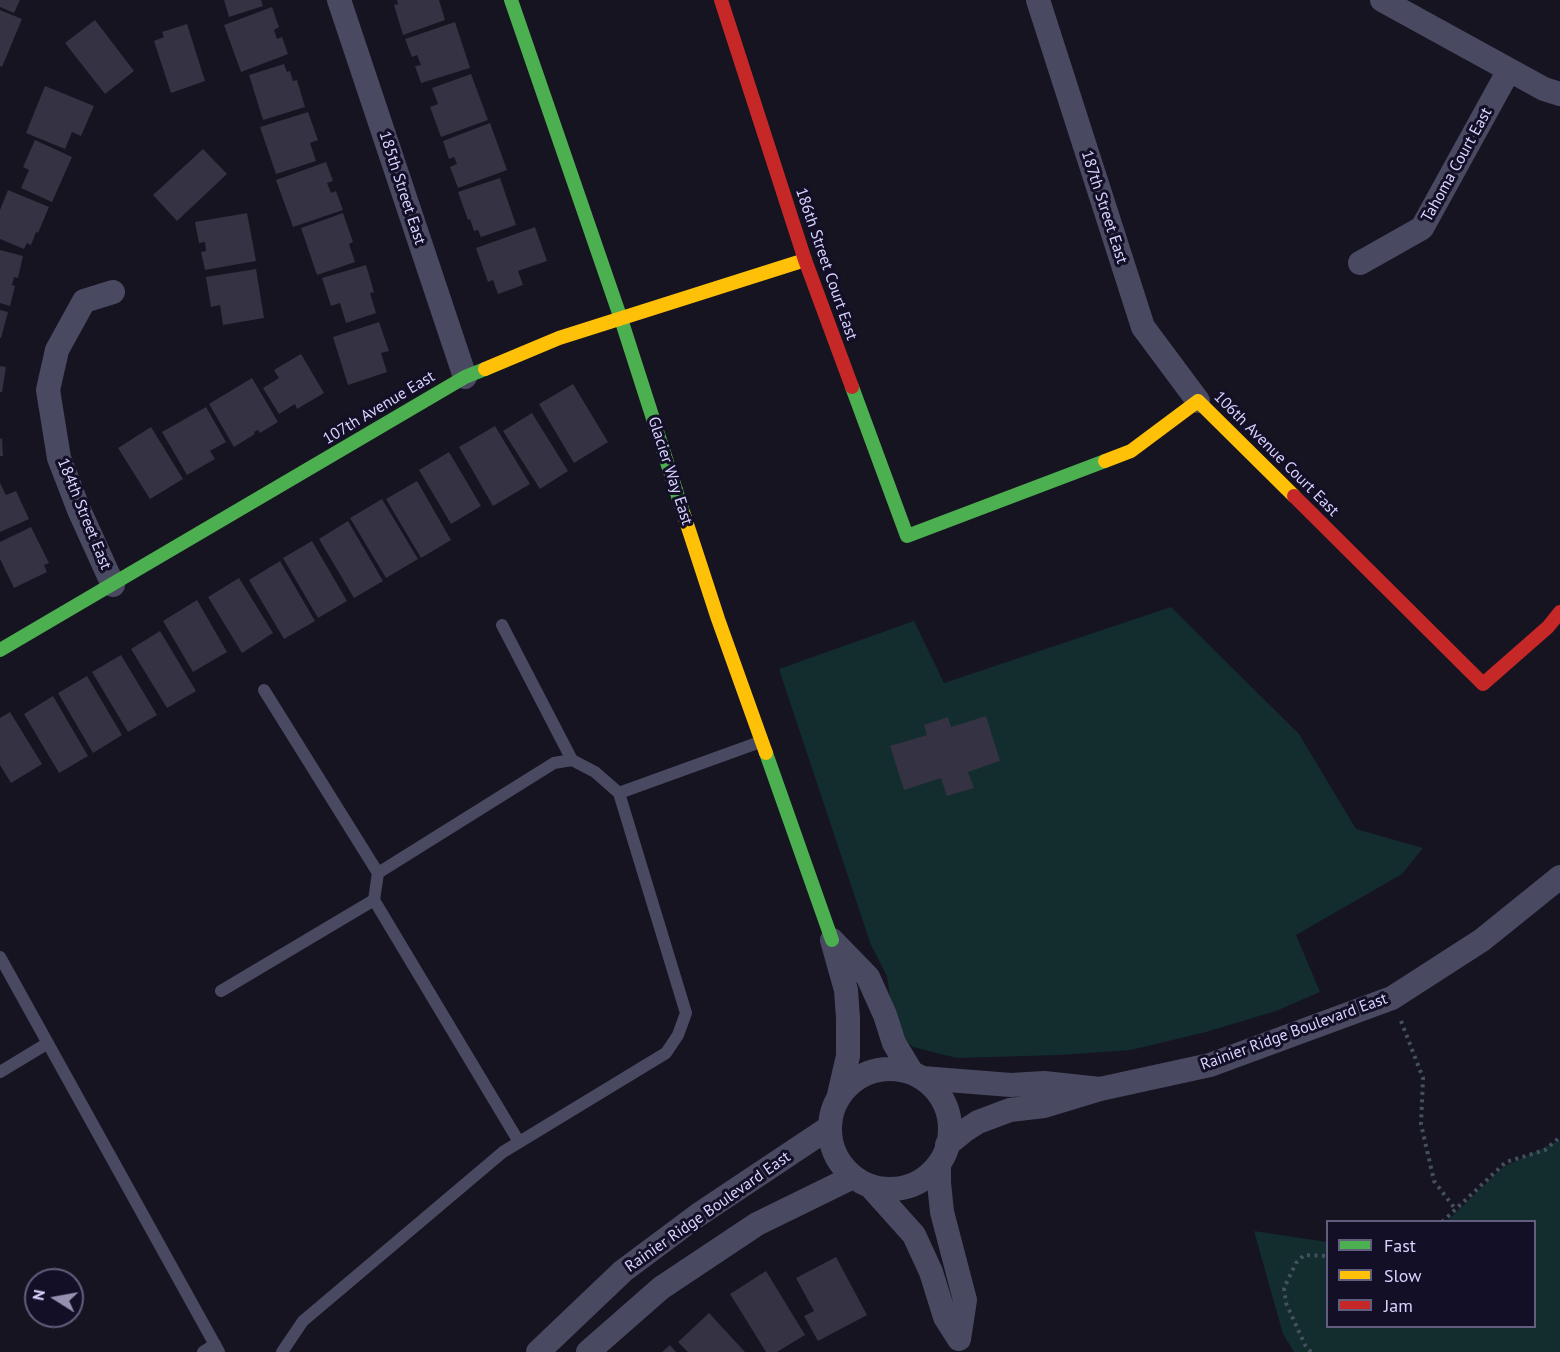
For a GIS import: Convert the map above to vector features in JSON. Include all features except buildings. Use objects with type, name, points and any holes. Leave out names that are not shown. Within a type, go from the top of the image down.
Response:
[{"type":"street","name":"185th Street East","points":[[339,0],[465,377]]},
{"type":"street","name":"Glacier Way East","points":[[511,0],[621,319],[718,619],[832,940],[846,990],[848,1018],[848,1056],[839,1096]]},
{"type":"street","name":"186th Street Court East","points":[[721,0],[805,260],[907,536]]},
{"type":"street","name":"187th Street East","points":[[1038,0],[1143,327],[1198,401]]},
{"type":"street","points":[[1382,0],[1544,89],[1560,94]]},
{"type":"street","name":"Tahoma Court East","points":[[1360,263],[1422,228],[1509,70]]},
{"type":"street","name":"107th Avenue East","points":[[0,650],[465,377],[559,338],[805,260]]},
{"type":"street","name":"184th Street East","points":[[113,292],[84,301],[57,350],[48,390],[59,458],[79,510],[113,585]]},
{"type":"street","name":"106th Avenue Court East","points":[[907,536],[1131,451],[1198,401],[1483,684],[1548,627],[1560,612]]},
{"type":"street","name":"Rainier Ridge Boulevard East","points":[[943,1154],[964,1131],[1010,1110],[1044,1106],[1100,1089],[1210,1065],[1392,998],[1482,940],[1560,877]]},
{"type":"street","name":"Glacier Way East","points":[[832,940],[868,977],[885,1015],[894,1044],[917,1076]]},
{"type":"street","points":[[892,1069],[917,1076],[936,1091],[946,1107],[950,1126],[939,1183],[942,1212],[965,1300],[959,1345],[945,1317],[931,1272],[914,1235],[862,1182],[840,1164],[832,1146],[830,1127],[832,1111],[839,1096],[854,1081],[872,1071],[892,1069]]},
{"type":"street","name":"Rainier Ridge Boulevard East","points":[[917,1076],[1011,1085],[1044,1083],[1100,1089]]},
{"type":"street","name":"Rainier Ridge Boulevard East","points":[[538,1352],[623,1270],[698,1215],[830,1127]]},
{"type":"street","points":[[588,1352],[661,1288],[747,1231],[862,1182],[890,1189],[909,1186],[926,1177],[943,1154]]},
{"type":"lane","points":[[502,625],[572,760]]},
{"type":"lane","points":[[264,690],[378,873],[374,900],[519,1142]]},
{"type":"lane","points":[[619,793],[761,741]]},
{"type":"lane","points":[[282,1352],[303,1321],[502,1152],[666,1053],[678,1035],[686,1013],[619,793],[595,772],[572,760],[554,762],[378,873]]},
{"type":"lane","points":[[221,991],[374,900]]},
{"type":"lane","points":[[0,957],[5,979],[48,1043],[217,1348],[203,1352]]},
{"type":"lane","points":[[0,1072],[48,1043]]},
{"type":"path","points":[[1392,998],[1423,1078],[1421,1124],[1434,1181],[1456,1210]]},
{"type":"path","points":[[1443,1220],[1506,1162],[1545,1150],[1560,1137]]},
{"type":"path","points":[[1311,1352],[1305,1345],[1286,1303],[1284,1288],[1296,1263],[1304,1255],[1326,1256]]},
{"type":"green space","points":[[1171,607],[1299,734],[1356,829],[1423,848],[1402,874],[1296,935],[1320,992],[1276,1011],[1206,1032],[1131,1050],[957,1058],[913,1047],[899,1033],[893,1018],[887,976],[871,945],[779,669],[914,621],[944,683]]},
{"type":"green space","points":[[1560,1140],[1560,1352],[1294,1352],[1283,1334],[1254,1231],[1326,1242],[1326,1328],[1536,1328],[1536,1220],[1448,1220],[1503,1167]]},
{"type":"traffic: fast","points":[[511,0],[621,319],[684,515]]},
{"type":"traffic: fast","points":[[0,650],[465,377],[485,369]]},
{"type":"traffic: fast","points":[[852,387],[907,536],[1105,461]]},
{"type":"traffic: fast","points":[[766,753],[832,940]]},
{"type":"traffic: slow","points":[[485,369],[559,338],[805,260]]},
{"type":"traffic: slow","points":[[1105,461],[1131,451],[1198,401],[1294,496]]},
{"type":"traffic: slow","points":[[684,515],[766,753]]},
{"type":"traffic: jam","points":[[721,0],[805,260],[852,387]]},
{"type":"traffic: jam","points":[[1294,496],[1483,684],[1548,627],[1560,612]]}]
